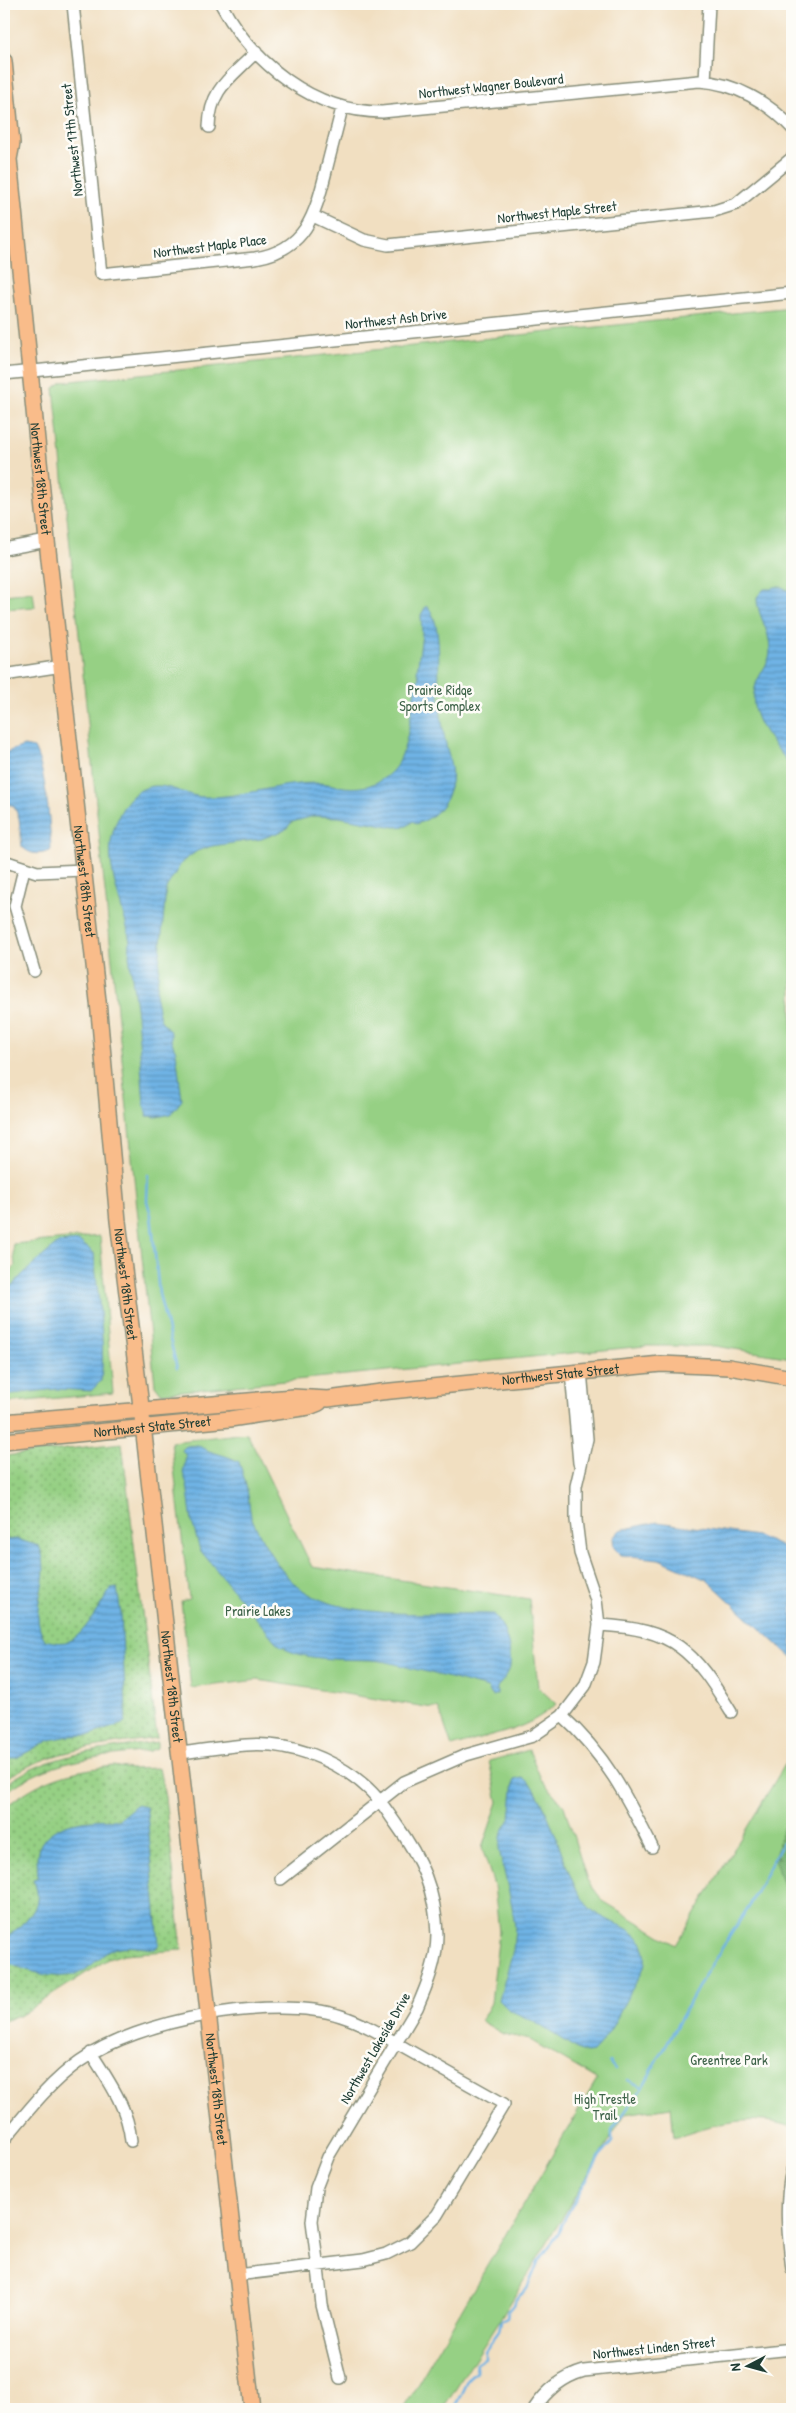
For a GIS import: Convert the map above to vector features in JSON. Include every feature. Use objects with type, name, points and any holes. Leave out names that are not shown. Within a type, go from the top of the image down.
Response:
[{"type":"main road","name":"Northwest 18th Street","points":[[4,61],[12,143],[7,154],[31,371],[47,541],[84,870],[112,1142],[118,1221],[143,1428],[252,2409]]},
{"type":"main road","name":"Northwest State Street","points":[[4,1422],[293,1397],[328,1399],[643,1365],[695,1365],[745,1369],[792,1378]]},
{"type":"main road","name":"Northwest State Street","points":[[4,1441],[240,1418],[309,1407],[328,1399]]},
{"type":"street","name":"Northwest 17th Street","points":[[73,4],[101,274]]},
{"type":"street","name":"Northwest Wagner Boulevard","points":[[221,4],[235,27],[256,52],[294,85],[317,99],[342,108],[382,112],[705,81],[752,96],[769,107],[792,128]]},
{"type":"street","points":[[705,81],[709,4]]},
{"type":"street","points":[[209,127],[211,104],[217,91],[256,52]]},
{"type":"street","name":"Northwest Maple Place","points":[[101,274],[266,256],[291,244],[306,229],[313,216],[342,108]]},
{"type":"street","name":"Northwest Maple Street","points":[[313,216],[373,243],[388,245],[714,211],[736,204],[792,158]]},
{"type":"street","name":"Northwest Ash Drive","points":[[4,374],[792,293]]},
{"type":"street","points":[[4,548],[47,541]]},
{"type":"street","points":[[4,675],[62,666]]},
{"type":"street","points":[[4,861],[37,872],[84,870]]},
{"type":"street","points":[[24,869],[14,906],[34,971]]},
{"type":"street","points":[[281,1879],[404,1782],[431,1768],[466,1755],[521,1741],[542,1730],[562,1716],[577,1698],[590,1674],[597,1650],[599,1625],[596,1600],[583,1564],[575,1504],[580,1465],[587,1439],[576,1372]]},
{"type":"street","points":[[599,1625],[637,1628],[660,1636],[681,1648],[704,1670],[731,1712]]},
{"type":"street","points":[[562,1716],[603,1759],[628,1799],[652,1847]]},
{"type":"street","name":"Northwest Lakeside Drive","points":[[178,1753],[261,1744],[298,1750],[341,1768],[379,1800],[422,1866],[431,1890],[437,1937],[432,1971],[417,2008],[331,2152],[319,2178],[312,2215],[322,2305],[340,2378]]},
{"type":"street","points":[[4,2140],[40,2096],[67,2071],[91,2054],[121,2039],[185,2019],[276,2007],[315,2009],[356,2022],[396,2042],[504,2104],[452,2193],[433,2221],[420,2234],[398,2249],[376,2258],[236,2275]]},
{"type":"street","points":[[91,2054],[117,2095],[127,2121],[131,2141]]},
{"type":"street","points":[[792,2170],[787,2198],[787,2228],[792,2269]]},
{"type":"street","name":"Northwest Linden Street","points":[[534,2409],[546,2393],[557,2384],[584,2371],[792,2349]]},
{"type":"green space","name":"Prairie Ridge Sports Complex","points":[[792,307],[792,1358],[715,1346],[645,1346],[161,1393],[155,1385],[54,388],[62,382]]},
{"type":"green space","points":[[33,592],[35,607],[4,609],[4,595]]},
{"type":"green space","points":[[100,1236],[113,1393],[4,1403],[4,1280],[15,1266],[13,1244]]},
{"type":"green space","name":"Prairie Lakes","points":[[247,1433],[312,1567],[529,1599],[538,1687],[556,1704],[532,1721],[507,1732],[452,1747],[439,1709],[258,1680],[191,1688],[181,1601],[189,1599],[171,1442]]},
{"type":"green space","points":[[122,1443],[157,1738],[97,1746],[59,1755],[22,1769],[4,1780],[4,1456]]},
{"type":"green space","points":[[157,1742],[157,1748],[149,1751],[91,1758],[55,1767],[20,1783],[4,1794],[6,1784],[23,1773],[41,1765],[98,1750]]},
{"type":"green space","points":[[529,1750],[541,1779],[564,1806],[587,1880],[603,1901],[676,1945],[792,1753],[792,1801],[774,1858],[792,1913],[792,2127],[763,2121],[733,2122],[702,2128],[674,2138],[671,2107],[625,2114],[503,2315],[443,2409],[403,2409],[597,2079],[530,2040],[503,2034],[481,2021],[491,2003],[499,1932],[494,1885],[482,1848],[498,1802],[489,1761]]},
{"type":"green space","points":[[114,1766],[130,1769],[159,1768],[165,1797],[182,1950],[124,1954],[108,1959],[21,2015],[4,2021],[4,1808],[30,1790],[55,1778]]},
{"type":"green space","points":[[792,1792],[792,1840],[785,1854],[792,1855],[792,1865],[785,1883],[787,1894],[784,1907],[792,1907],[792,1915],[776,1915],[774,1902],[779,1873],[777,1871],[702,1998],[677,2033],[669,2019],[674,2008],[682,1999],[727,1918],[777,1838],[778,1826]]},
{"type":"water","points":[[782,587],[792,593],[792,768],[763,729],[754,709],[756,684],[770,654],[768,635],[757,603],[757,597],[764,589]]},
{"type":"water","points":[[426,606],[432,613],[437,634],[440,709],[452,772],[450,787],[445,800],[434,815],[416,824],[413,821],[407,826],[395,827],[339,817],[314,816],[292,822],[285,830],[261,839],[212,846],[197,851],[182,862],[166,888],[156,999],[160,1019],[171,1033],[171,1040],[176,1052],[182,1100],[171,1114],[157,1117],[147,1116],[144,1104],[137,1015],[129,955],[130,942],[114,879],[110,854],[112,835],[121,811],[136,793],[151,786],[167,787],[197,796],[219,797],[287,785],[315,783],[359,787],[371,785],[384,778],[393,770],[403,753],[409,729],[416,683],[419,677],[417,672],[422,634],[421,615]]},
{"type":"water","points":[[24,746],[34,748],[38,758],[42,769],[48,811],[51,849],[50,851],[35,854],[22,847],[19,818],[14,806],[4,803],[4,753]]},
{"type":"water","points":[[79,1241],[94,1253],[102,1333],[101,1381],[91,1391],[57,1389],[4,1395],[4,1294],[24,1273],[58,1243]]},
{"type":"water","points":[[198,1445],[206,1450],[239,1462],[251,1516],[258,1531],[280,1568],[304,1591],[323,1601],[370,1611],[422,1614],[494,1614],[509,1646],[510,1660],[508,1673],[497,1687],[497,1694],[492,1696],[488,1688],[386,1662],[305,1656],[285,1649],[286,1646],[282,1647],[200,1550],[192,1522],[187,1484],[183,1473],[186,1456],[182,1450],[186,1446]]},
{"type":"water","points":[[658,1522],[757,1536],[792,1551],[792,1658],[707,1580],[659,1559],[621,1555],[614,1548],[613,1538],[620,1530]]},
{"type":"water","points":[[16,1539],[39,1546],[43,1559],[44,1571],[38,1616],[45,1640],[63,1642],[75,1638],[92,1618],[111,1589],[117,1588],[121,1614],[126,1710],[125,1723],[90,1735],[69,1736],[50,1740],[18,1757],[4,1761],[4,1540]]},
{"type":"water","points":[[522,1778],[530,1784],[538,1795],[570,1875],[583,1899],[593,1911],[636,1935],[644,1949],[645,1962],[641,1975],[608,2033],[593,2052],[587,2053],[577,2049],[533,2021],[509,2010],[499,2000],[513,1951],[515,1927],[499,1849],[502,1832],[510,1819],[514,1780]]},
{"type":"water","points":[[136,1805],[146,1807],[147,1813],[159,1944],[155,1949],[129,1947],[113,1949],[85,1970],[66,1976],[33,1972],[4,1961],[4,1943],[31,1915],[35,1908],[37,1890],[33,1879],[37,1878],[38,1852],[45,1839],[63,1826],[74,1823],[118,1820]]},
{"type":"waterway","points":[[148,1175],[147,1201],[151,1215],[159,1294],[177,1368]]},
{"type":"waterway","points":[[454,2409],[468,2379],[476,2372],[477,2362],[485,2358],[485,2351],[499,2331],[501,2321],[507,2318],[508,2312],[516,2299],[527,2289],[538,2262],[559,2233],[561,2225],[600,2156],[612,2142],[612,2130],[642,2088],[706,1973],[749,1906],[792,1824]]},
{"type":"waterway","points":[[609,2062],[615,2069]]},
{"type":"waterway","points":[[628,2080],[642,2087]]},
{"type":"park label","name":"Greentree Park","points":[[729,2060]]},
{"type":"park label","name":"High Trestle Trail","points":[[605,2108]]}]
